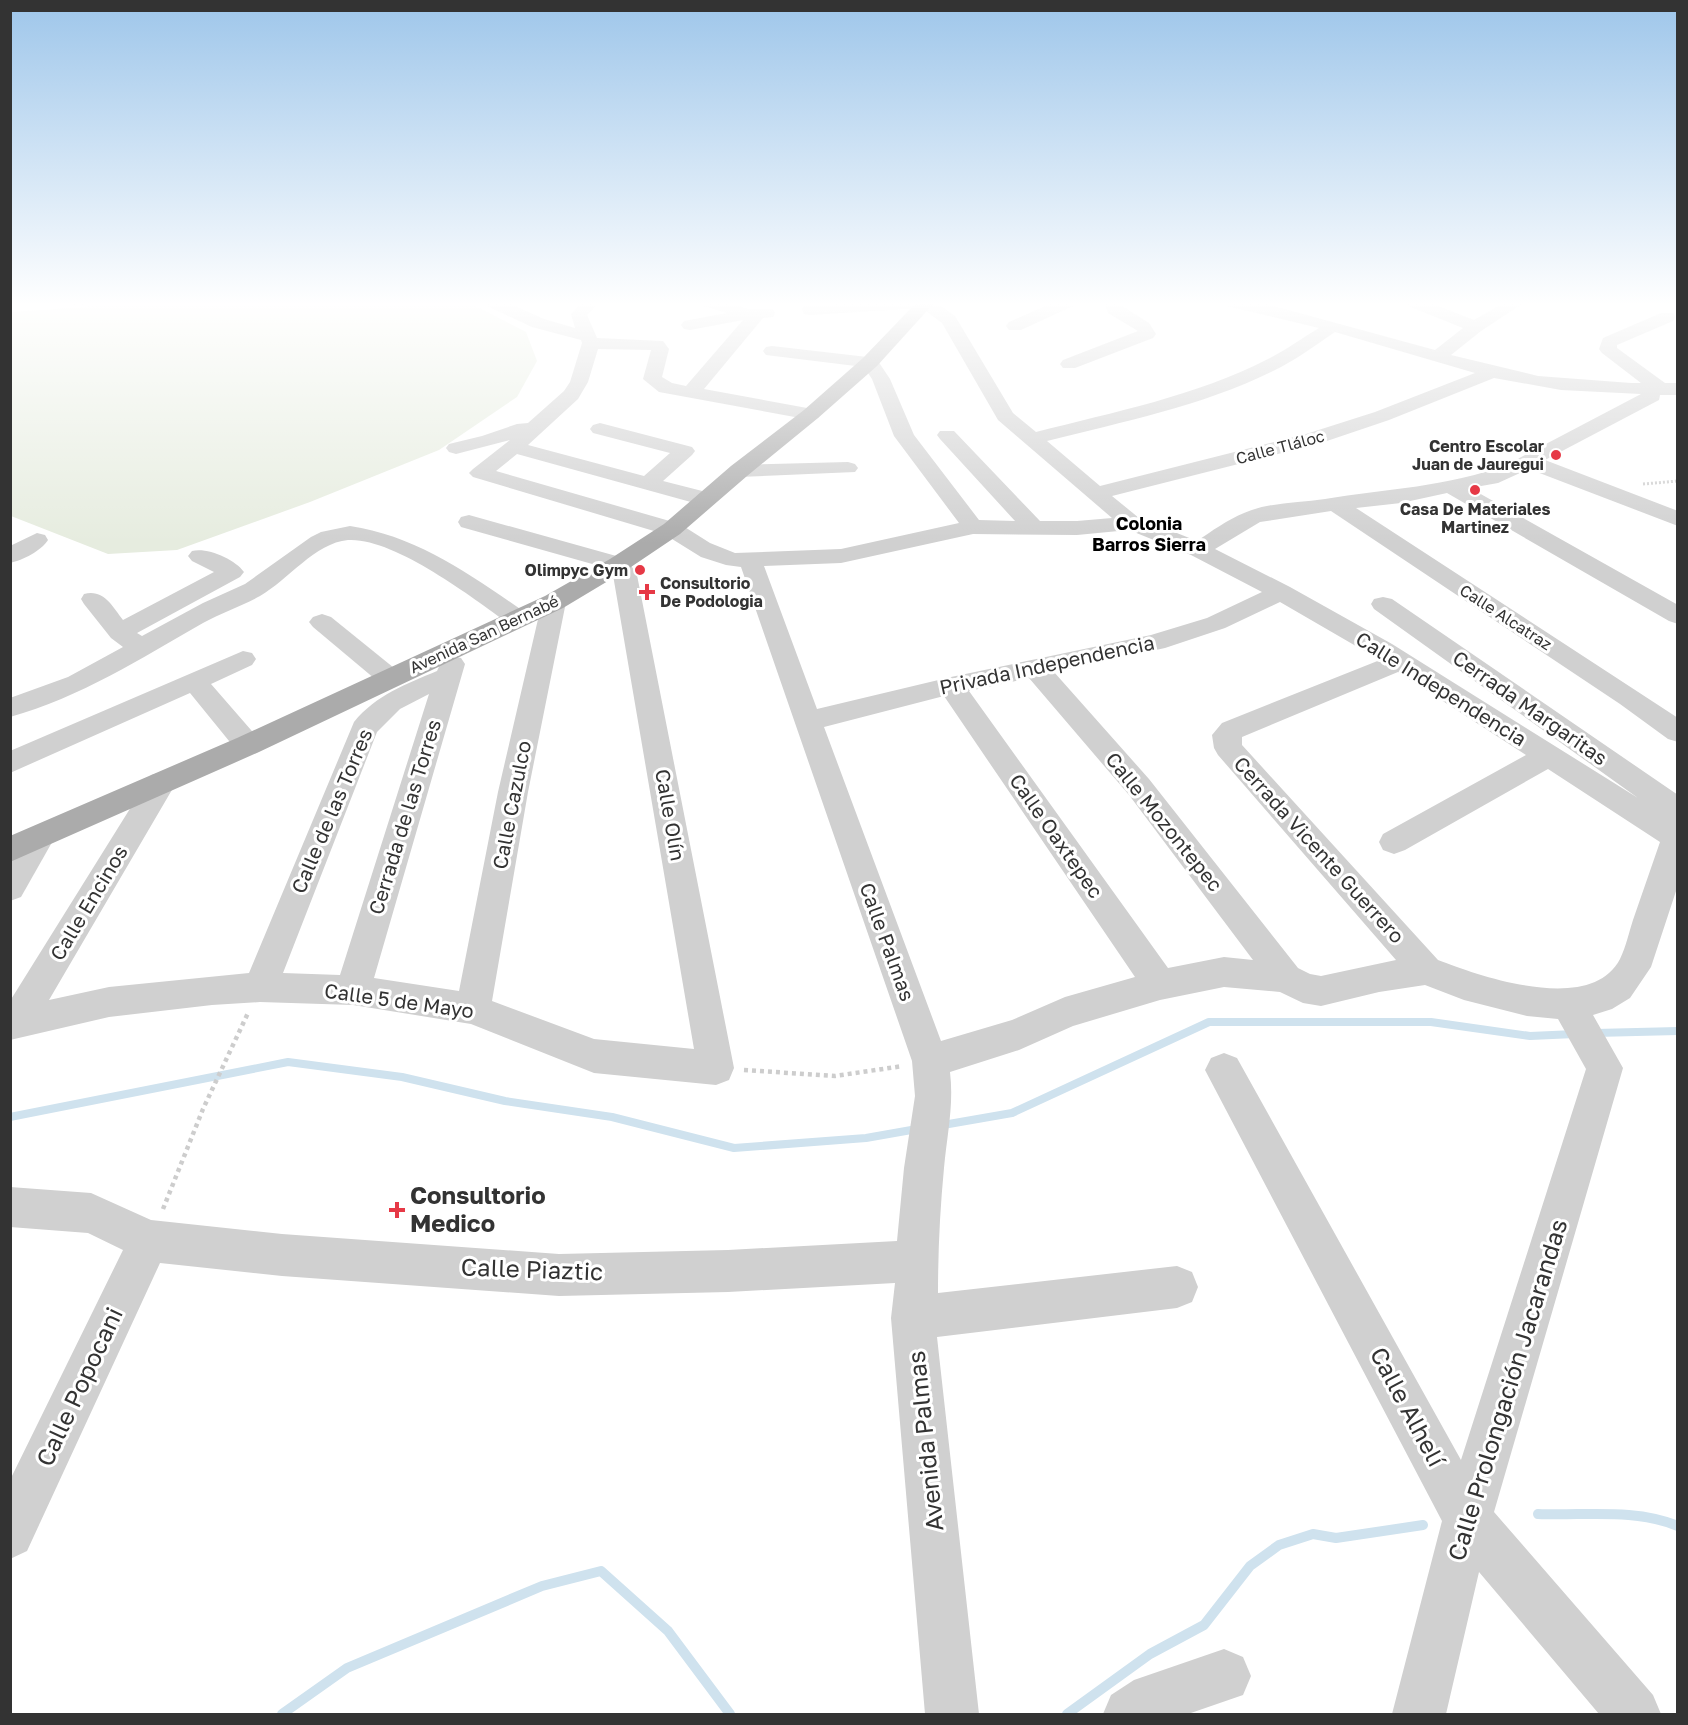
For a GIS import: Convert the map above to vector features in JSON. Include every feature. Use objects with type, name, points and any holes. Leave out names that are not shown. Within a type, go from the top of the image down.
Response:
[{"type":"main road","name":"Avenida San Bernabé","points":[[10,850],[248,745],[554,602],[619,564],[672,529],[847,382]]},
{"type":"street","points":[[480,473],[542,423],[561,405],[575,388],[577,382]]},
{"type":"street","points":[[663,382],[691,392],[811,414]]},
{"type":"street","points":[[691,392],[699,382]]},
{"type":"street","points":[[882,382],[904,436],[973,527]]},
{"type":"street","points":[[984,382],[1000,410],[1131,523]]},
{"type":"street","points":[[1033,439],[1109,419],[1227,382]]},
{"type":"street","name":"Calle Tláloc","points":[[1096,494],[1281,448],[1346,429],[1406,408],[1468,382]]},
{"type":"street","points":[[1559,382],[1581,386],[1658,390]]},
{"type":"street","points":[[1575,382],[1581,386]]},
{"type":"street","points":[[1658,390],[1671,408]]},
{"type":"street","points":[[1199,550],[1253,517],[1284,510],[1401,496],[1490,478],[1528,461],[1658,390]]},
{"type":"street","points":[[456,448],[488,441],[542,423]]},
{"type":"street","points":[[600,429],[684,451],[648,483]]},
{"type":"street","points":[[947,435],[1035,529]]},
{"type":"street","points":[[514,447],[706,499]]},
{"type":"street","points":[[439,461],[672,529],[698,548],[722,558],[750,560],[861,553],[973,527],[1035,529],[1131,523]]},
{"type":"street","points":[[1528,461],[1677,519]]},
{"type":"street","points":[[739,471],[848,468]]},
{"type":"street","points":[[1452,487],[1677,616]]},
{"type":"street","name":"Calle Alcatraz","points":[[1334,503],[1630,698],[1677,732]]},
{"type":"street","points":[[469,522],[619,564]]},
{"type":"street","name":"Calle Independencia","points":[[1131,523],[1199,550],[1281,592],[1392,656],[1547,756],[1677,830]]},
{"type":"street","points":[[10,708],[74,684],[211,608],[255,589],[330,537],[354,532],[379,538],[444,568],[518,618]]},
{"type":"street","points":[[10,556],[37,540]]},
{"type":"street","points":[[120,632],[232,572],[207,560],[238,551]]},
{"type":"street","name":"Calle Palmas","points":[[750,560],[932,1078],[924,1168]]},
{"type":"street","name":"Calle Olín","points":[[619,564],[629,590],[716,1068]]},
{"type":"street","name":"Privada Independencia","points":[[808,720],[951,686],[1037,670],[1156,642],[1216,623],[1281,592]]},
{"type":"street","points":[[93,599],[120,632],[140,648]]},
{"type":"street","name":"Calle Cazulco","points":[[473,1009],[513,792],[554,602]]},
{"type":"street","name":"Cerrada Margaritas","points":[[1383,604],[1677,830]]},
{"type":"street","points":[[322,622],[390,678]]},
{"type":"street","points":[[1392,656],[1424,634]]},
{"type":"street","name":"Cerrada de las Torres","points":[[352,990],[458,645]]},
{"type":"street","name":"Cerrada Vicente Guerrero","points":[[1392,656],[1232,730],[1226,735],[1225,741],[1228,748],[1426,970]]},
{"type":"street","points":[[10,763],[243,659]]},
{"type":"street","name":"Calle Mozontepec","points":[[1037,670],[1139,787],[1286,978]]},
{"type":"street","name":"Calle de las Torres","points":[[260,987],[364,729],[372,716],[398,698],[448,676]]},
{"type":"street","points":[[194,681],[248,745]]},
{"type":"street","name":"Calle Oaxtepec","points":[[951,686],[1160,985]]},
{"type":"street","points":[[1394,842],[1547,756]]},
{"type":"street","name":"Calle Encinos","points":[[14,1023],[161,783]]},
{"type":"street","points":[[932,1078],[977,1049],[1019,1034],[1065,1013],[1160,985],[1224,972],[1286,978],[1303,988],[1321,991],[1379,977],[1426,970],[1464,985],[1571,1011],[1618,987],[1634,967],[1677,830]]},
{"type":"street","points":[[10,888],[40,837]]},
{"type":"street","name":"Calle 5 de Mayo","points":[[14,1023],[109,1002],[260,987],[352,990],[473,1009],[594,1056],[716,1068]]},
{"type":"street","name":"Calle Prolongación Jacarandas","points":[[1419,1714],[1467,1519],[1603,1064],[1571,1011]]},
{"type":"street","name":"Calle Alhelí","points":[[1224,1070],[1467,1519],[1634,1714]]},
{"type":"street","name":"Avenida Palmas","points":[[924,1168],[916,1261],[917,1292],[913,1318],[933,1505],[950,1700]]},
{"type":"street","name":"Calle Piaztic","points":[[10,1207],[91,1214],[157,1223],[282,1255],[559,1275],[728,1271],[916,1261]]},
{"type":"street","name":"Calle Popocani","points":[[10,1534],[157,1223]]},
{"type":"street","points":[[913,1318],[1177,1287]]},
{"type":"street","points":[[1130,1714],[1153,1699],[1224,1676]]},
{"type":"path","points":[[157,1223],[203,1109],[260,987]]},
{"type":"path","points":[[716,1068],[835,1076],[889,1068]]},
{"type":"shaded area","points":[[11,382],[525,382],[517,397],[439,450],[310,502],[177,550],[108,554],[11,516]]},
{"type":"waterway","points":[[943,1125],[1012,1113],[1209,1022],[1431,1022],[1530,1036],[1575,1034]]},
{"type":"waterway","points":[[1595,1033],[1678,1031]]},
{"type":"waterway","points":[[10,1117],[288,1062],[402,1077],[505,1101],[612,1117],[734,1148],[866,1138],[917,1129]]},
{"type":"waterway","points":[[1538,1514],[1627,1515],[1661,1520],[1678,1526]]},
{"type":"waterway","points":[[1067,1714],[1150,1654],[1204,1625],[1250,1566],[1279,1545],[1313,1534],[1336,1538],[1423,1525]]},
{"type":"waterway","points":[[282,1714],[347,1668],[542,1586],[601,1571],[668,1631],[730,1714]]},
{"type":"place","name":"Centro Escolar Juan de Jauregui","points":[[1556,455]]},
{"type":"place","name":"Casa De Materiales Martinez","points":[[1475,490]]},
{"type":"place","name":"Olimpyc Gym","points":[[640,570]]},
{"type":"place","name":"Consultorio De Podologia","points":[[647,592]]},
{"type":"place","name":"Consultorio Medico","points":[[397,1210]]},
{"type":"district","name":"Colonia Barros Sierra","points":[[1149,534]]}]
